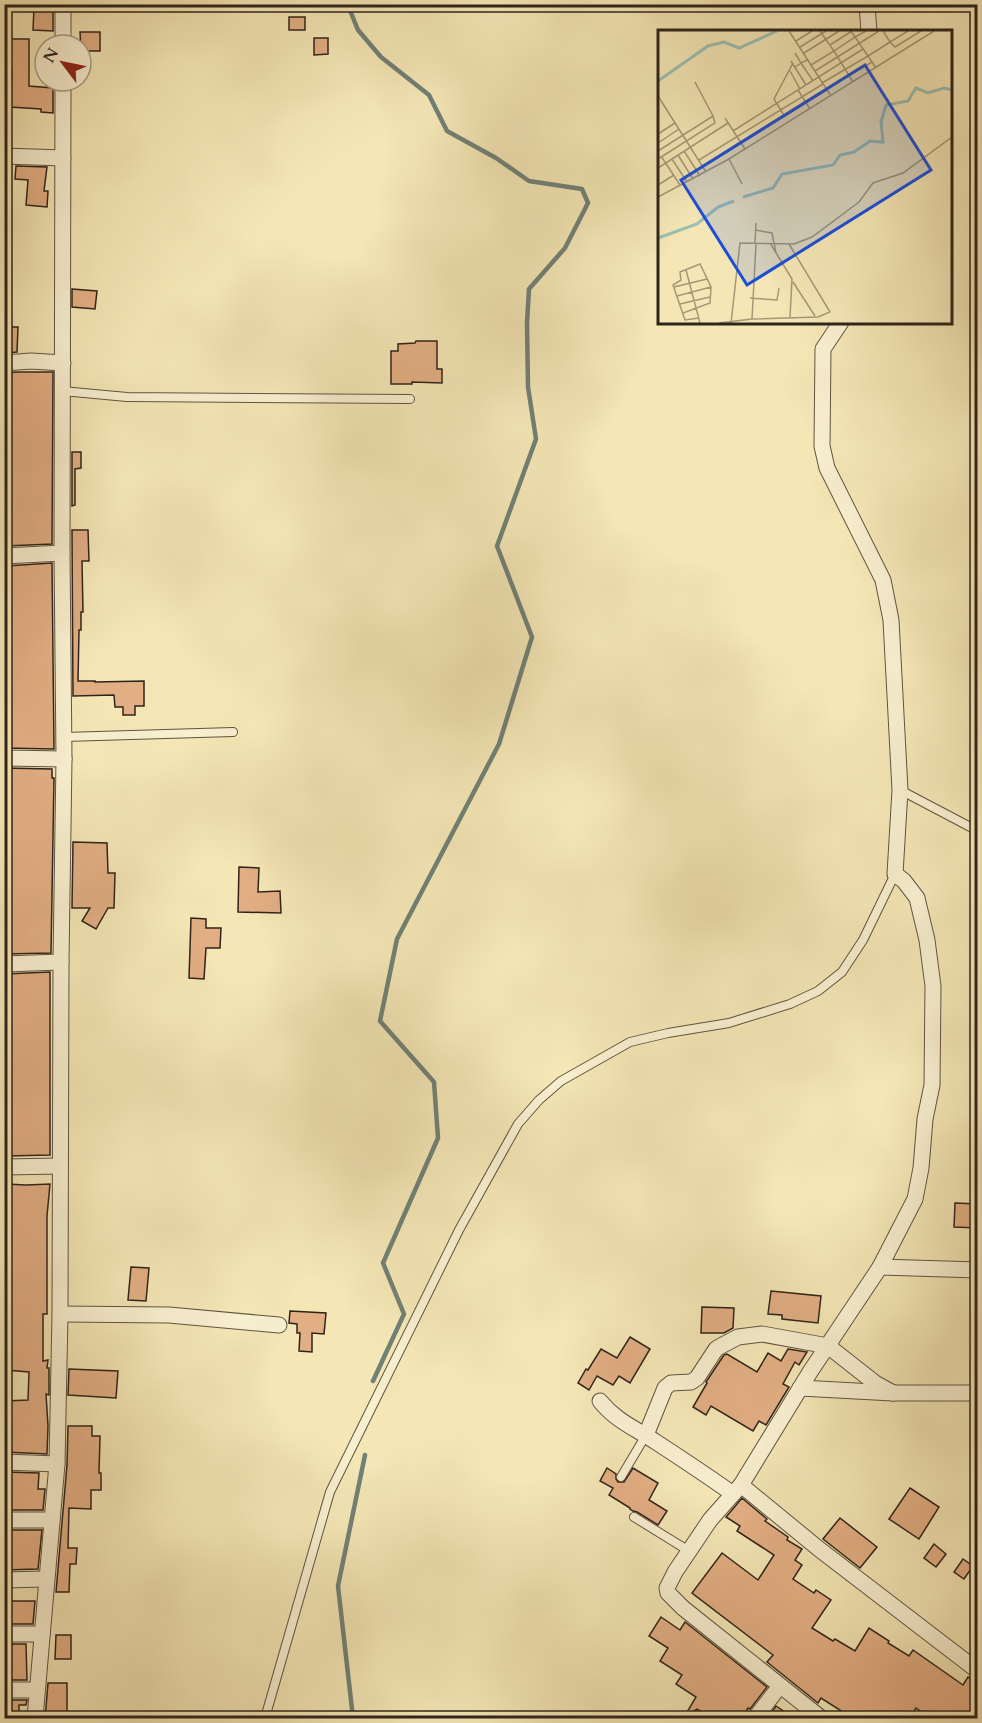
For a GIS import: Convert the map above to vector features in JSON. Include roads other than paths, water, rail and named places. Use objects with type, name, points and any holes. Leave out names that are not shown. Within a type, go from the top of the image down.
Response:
[{"type":"street","points":[[63,4],[63,33]]},
{"type":"street","points":[[867,4],[869,30]]},
{"type":"street","points":[[35,1719],[57,1464],[60,1314],[64,759],[63,93]]},
{"type":"street","points":[[4,148],[4,161]]},
{"type":"street","points":[[5,156],[63,158]]},
{"type":"street","points":[[820,1719],[683,1608],[668,1593],[667,1588],[710,1520],[737,1489],[880,1267],[915,1199],[921,1168],[925,1119],[932,1085],[933,986],[927,940],[917,898],[904,881],[895,874],[900,790],[891,620],[884,580],[827,468],[822,446],[822,349],[840,324]]},
{"type":"street","points":[[4,363],[31,360],[63,363]]},
{"type":"street","points":[[4,556],[62,553]]},
{"type":"street","points":[[4,758],[64,759]]},
{"type":"street","points":[[4,964],[61,962]]},
{"type":"street","points":[[4,1167],[60,1166]]},
{"type":"street","points":[[880,1267],[978,1270]]},
{"type":"street","points":[[60,1314],[169,1316],[279,1325]]},
{"type":"street","points":[[646,1435],[665,1389],[670,1383],[691,1382],[697,1378],[716,1349],[738,1337],[762,1334],[828,1346],[867,1377],[892,1393]]},
{"type":"street","points":[[800,1388],[892,1393],[978,1393]]},
{"type":"street","points":[[600,1401],[609,1413],[619,1420],[737,1489],[978,1671]]},
{"type":"street","points":[[4,1462],[57,1464]]},
{"type":"street","points":[[4,1520],[52,1520]]},
{"type":"street","points":[[4,1580],[46,1579]]},
{"type":"street","points":[[4,1634],[42,1634]]},
{"type":"street","points":[[755,1719],[780,1686]]},
{"type":"street","points":[[4,1690],[37,1690]]},
{"type":"lane","points":[[62,391],[127,397],[410,399]]},
{"type":"lane","points":[[64,737],[233,732]]},
{"type":"lane","points":[[900,790],[978,831]]},
{"type":"lane","points":[[265,1719],[330,1492],[459,1230],[518,1124],[539,1100],[561,1081],[630,1042],[729,1023],[790,1004],[818,991],[842,972],[863,939],[895,874]]},
{"type":"lane","points":[[621,1477],[646,1435]]},
{"type":"lane","points":[[634,1517],[689,1551]]},
{"type":"waterway","points":[[351,4],[349,8],[358,30],[381,57],[429,95],[447,131],[496,158],[529,181],[582,189],[588,203],[565,248],[529,289],[528,387],[536,439],[497,546],[532,637],[499,744],[397,939],[380,1021],[434,1082],[438,1138],[383,1263],[404,1314],[373,1381]]},
{"type":"waterway","points":[[353,1718],[338,1586],[365,1455]]}]
